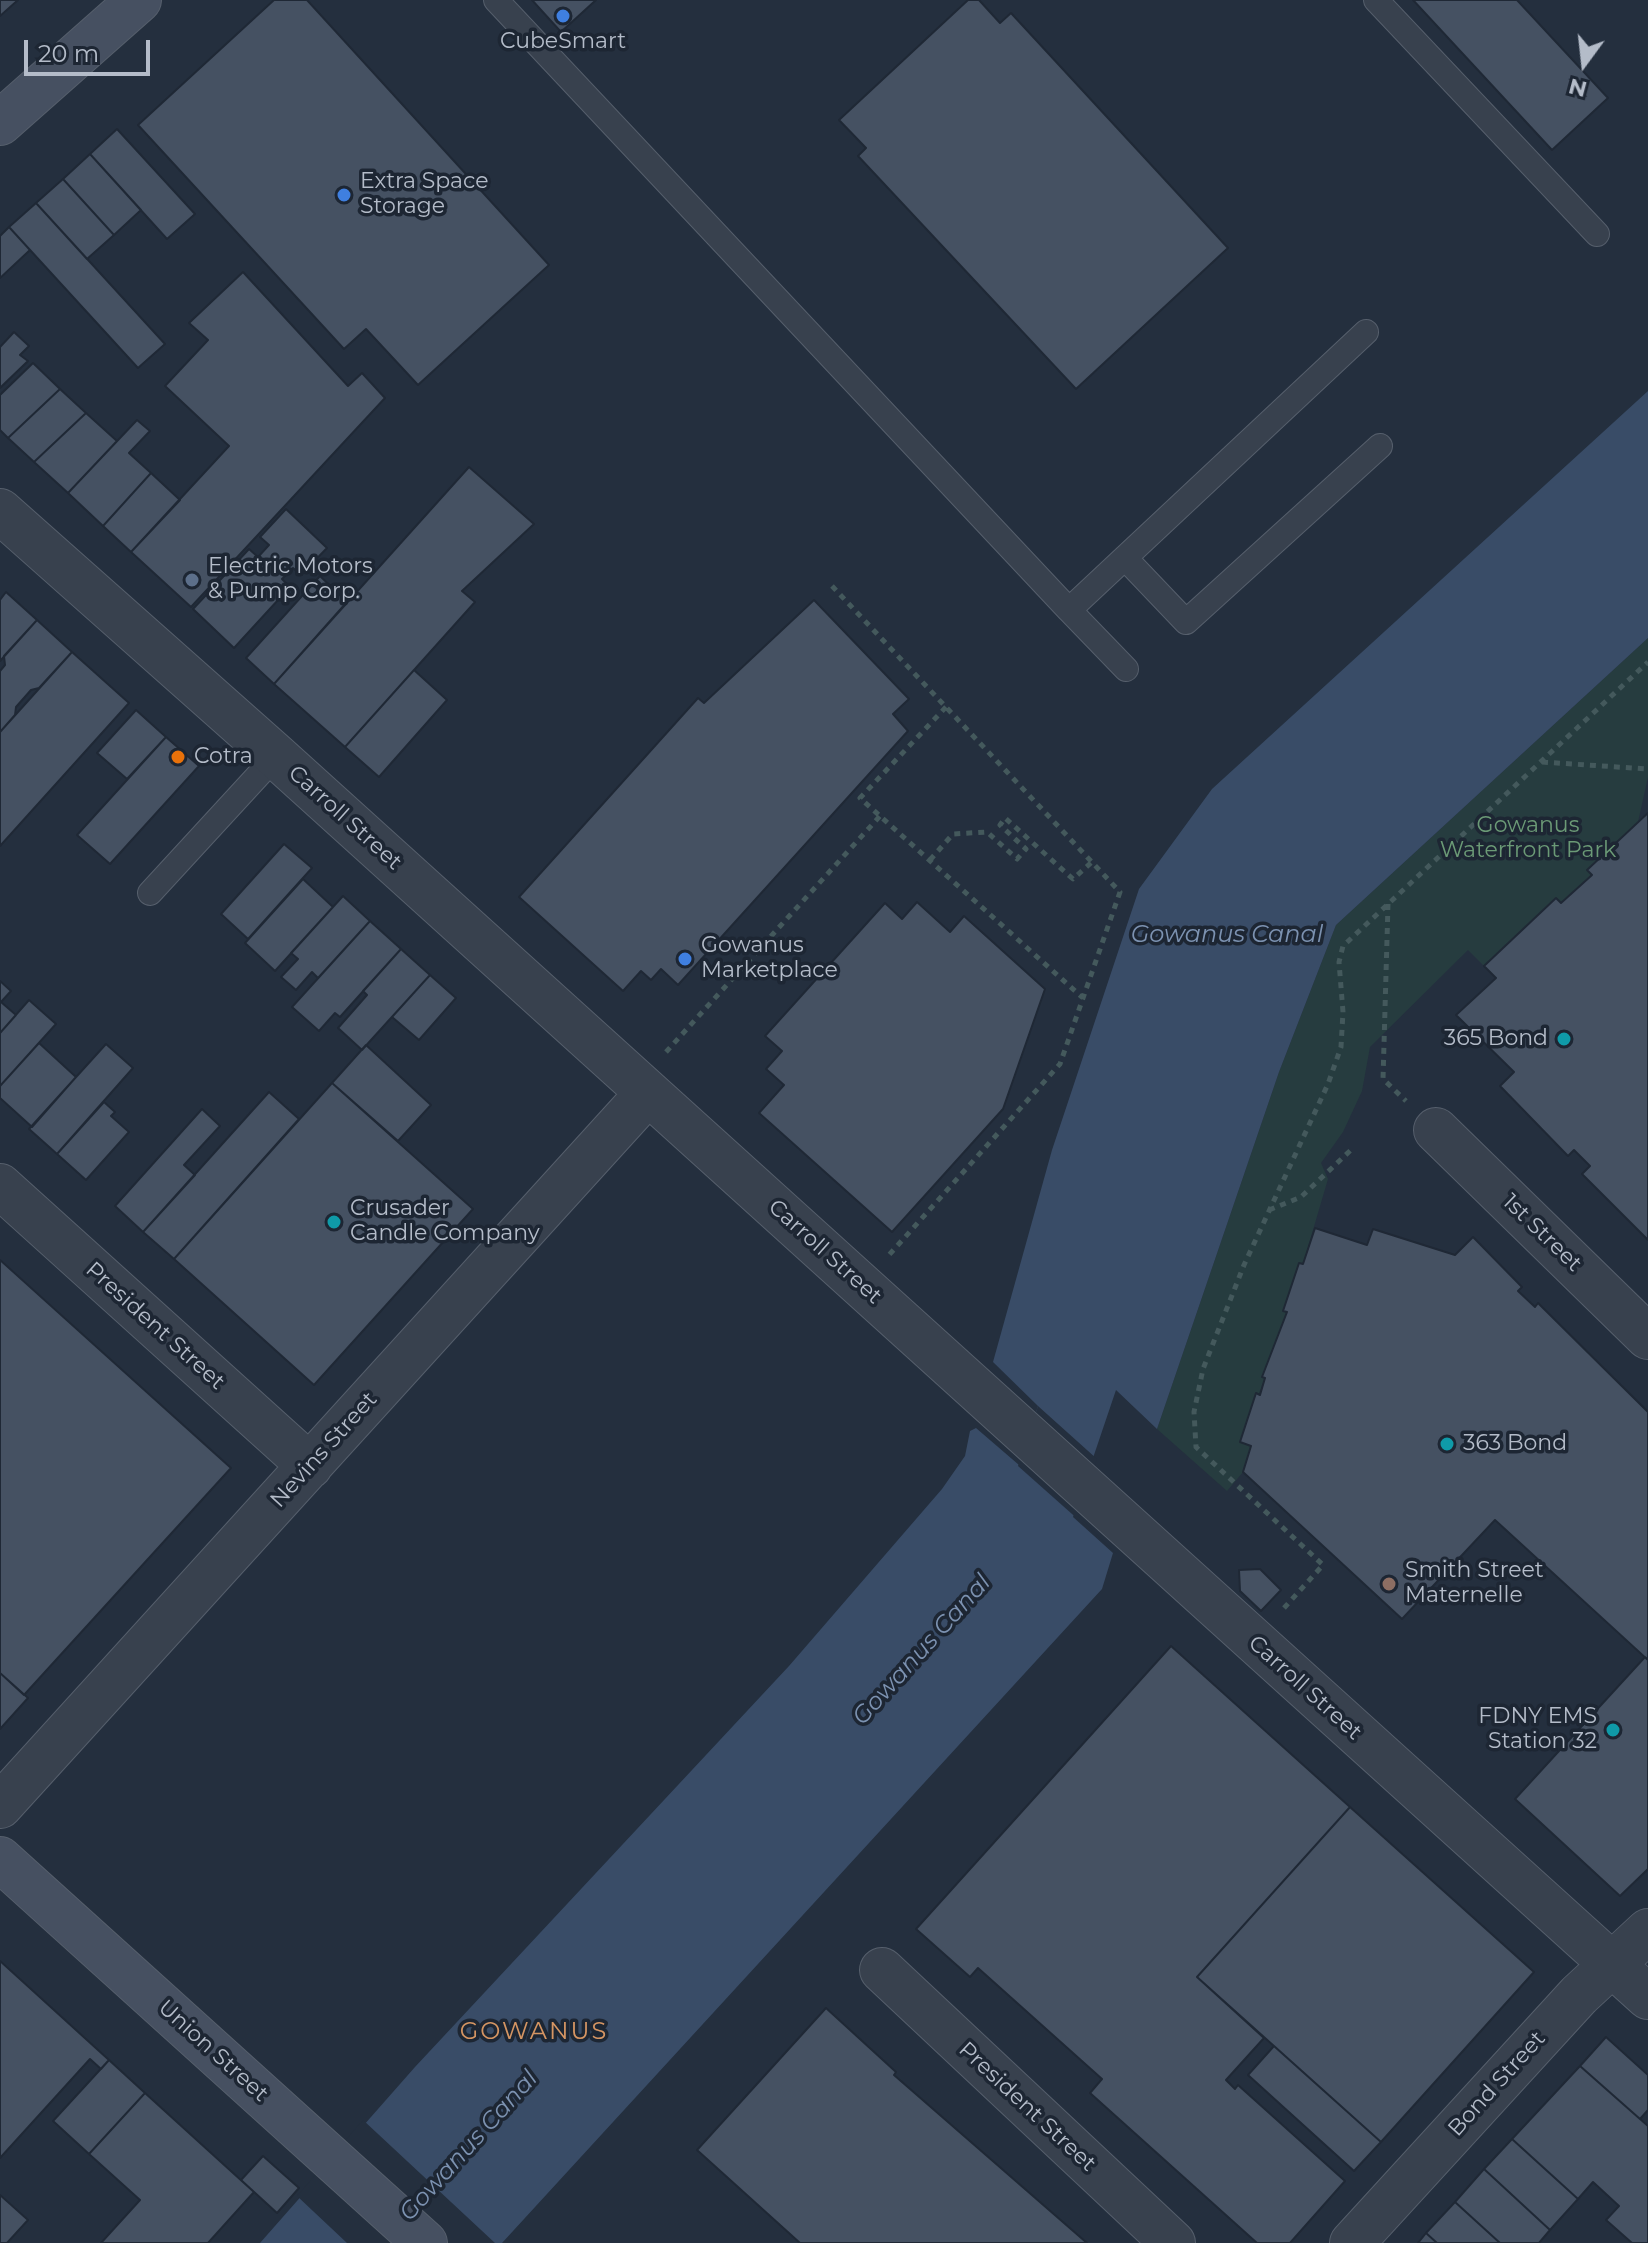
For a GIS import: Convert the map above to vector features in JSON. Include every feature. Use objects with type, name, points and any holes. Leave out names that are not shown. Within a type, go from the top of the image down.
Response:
[{"type":"street","points":[[0,123],[139,0]]},
{"type":"street","name":"Carroll Street","points":[[0,511],[276,756],[655,1074],[923,1341],[1648,1997]]},
{"type":"street","name":"Nevins Street","points":[[0,1806],[310,1466],[655,1074]]},
{"type":"street","name":"1st Street","points":[[1436,1130],[1648,1337]]},
{"type":"street","name":"President Street","points":[[0,1186],[310,1466]]},
{"type":"street","name":"Union Street","points":[[0,1859],[425,2243]]},
{"type":"street","name":"Bond Street","points":[[1352,2243],[1579,1995],[1648,1931]]},
{"type":"street","name":"President Street","points":[[882,1970],[1173,2243]]},
{"type":"lane","points":[[496,0],[1126,669]]},
{"type":"lane","points":[[1376,0],[1597,234]]},
{"type":"lane","points":[[1069,610],[1366,332]]},
{"type":"lane","points":[[1125,558],[1186,622],[1380,446]]},
{"type":"lane","points":[[150,893],[276,756]]},
{"type":"path","points":[[832,586],[1120,892],[1060,1064],[885,1258]]},
{"type":"path","points":[[1284,1608],[1323,1565],[1196,1447],[1194,1412],[1203,1369],[1269,1210],[1328,1084],[1341,1047],[1343,1012],[1339,962],[1343,946],[1648,662]]},
{"type":"path","points":[[946,707],[860,798],[1083,998]]},
{"type":"path","points":[[1541,762],[1648,769]]},
{"type":"path","points":[[655,1074],[880,816]]},
{"type":"path","points":[[930,860],[953,834],[987,832],[1017,859],[1026,849],[1000,825],[1005,818],[1073,879],[1092,862]]},
{"type":"path","points":[[1383,1079],[1388,903]]},
{"type":"path","points":[[1269,1210],[1301,1197],[1353,1148]]},
{"type":"green space","name":"Gowanus Waterfront Park","points":[[1648,638],[1648,777],[1638,822],[1588,869],[1592,875],[1561,903],[1556,899],[1484,966],[1468,950],[1370,1047],[1362,1091],[1343,1132],[1321,1163],[1328,1179],[1303,1264],[1299,1264],[1283,1311],[1287,1312],[1262,1377],[1265,1378],[1240,1442],[1251,1446],[1243,1472],[1227,1491],[1157,1429],[1279,1072],[1336,925]]},
{"type":"water","name":"Gowanus Canal","points":[[1648,391],[1648,638],[1336,925],[1279,1072],[1157,1429],[1116,1390],[1073,1517],[1113,1553],[1102,1589],[502,2243],[260,2243],[415,2067],[789,1666],[942,1489],[965,1456],[970,1431],[976,1428],[1019,1465],[1038,1406],[993,1362],[1052,1150],[1139,889],[1212,789]]},
{"type":"pier","points":[[1038,1406],[1097,1459],[1078,1516],[1117,1554],[1018,1466]]},
{"type":"pier","points":[[363,2120],[495,2243],[347,2243],[297,2196]]},
{"type":"building","points":[[0,0],[18,0],[0,16]]},
{"type":"building","name":"Extra Space Storage","points":[[274,0],[307,0],[549,265],[418,385],[366,329],[344,349],[138,125]]},
{"type":"building","name":"CubeSmart","points":[[532,0],[596,0],[561,32]]},
{"type":"building","points":[[968,0],[979,0],[1000,23],[1011,13],[1228,248],[1076,389],[858,156],[866,148],[839,120]]},
{"type":"building","points":[[1413,0],[1517,0],[1608,98],[1552,150]]},
{"type":"building","points":[[117,129],[195,214],[167,239],[90,154]]},
{"type":"building","points":[[90,154],[141,210],[114,235],[63,179]]},
{"type":"building","points":[[63,179],[114,235],[87,259],[36,203]]},
{"type":"building","points":[[36,203],[165,344],[138,368],[9,227]]},
{"type":"building","points":[[9,227],[30,250],[0,278],[0,236]]},
{"type":"building","points":[[243,272],[348,386],[362,373],[385,398],[191,607],[131,552],[229,446],[165,386],[208,340],[189,323]]},
{"type":"building","points":[[14,332],[29,346],[20,355],[28,361],[0,388],[0,347]]},
{"type":"building","points":[[33,363],[60,389],[8,438],[0,430],[0,395]]},
{"type":"building","points":[[60,389],[86,413],[34,462],[8,438]]},
{"type":"building","points":[[86,413],[117,441],[68,493],[34,462]]},
{"type":"building","points":[[137,420],[150,431],[129,453],[151,473],[103,526],[68,493]]},
{"type":"building","points":[[469,467],[534,524],[462,591],[475,602],[345,747],[274,684]]},
{"type":"building","points":[[151,473],[180,500],[131,552],[103,526]]},
{"type":"building","points":[[286,509],[327,548],[301,575],[293,568],[282,579],[290,587],[234,648],[193,609],[249,549],[258,557],[269,545],[260,537]]},
{"type":"building","points":[[320,576],[347,602],[274,684],[246,658]]},
{"type":"building","points":[[6,592],[37,620],[0,661],[0,600]]},
{"type":"building","points":[[814,600],[909,699],[893,714],[908,731],[678,985],[661,969],[651,980],[641,971],[623,991],[519,897],[698,698],[704,703]]},
{"type":"building","points":[[37,620],[72,652],[39,688],[31,690],[0,732],[0,671],[5,665],[4,656]]},
{"type":"building","points":[[72,652],[129,703],[0,846],[0,732]]},
{"type":"building","points":[[414,670],[447,700],[379,777],[345,747]]},
{"type":"building","points":[[136,710],[166,737],[127,779],[97,753]]},
{"type":"building","points":[[166,737],[199,766],[110,864],[77,835]]},
{"type":"building","name":"365 Bond","points":[[1648,813],[1648,1240],[1582,1174],[1590,1166],[1574,1150],[1568,1156],[1500,1086],[1514,1072],[1456,1015],[1496,978],[1484,966],[1556,898],[1561,903],[1592,875],[1587,870]]},
{"type":"building","points":[[284,844],[312,868],[248,939],[221,914]]},
{"type":"building","points":[[303,879],[333,907],[275,971],[245,943]]},
{"type":"building","points":[[343,896],[370,921],[318,978],[312,972],[296,990],[281,977],[298,959],[291,953]]},
{"type":"building","points":[[917,902],[950,932],[964,916],[1045,989],[1003,1109],[892,1232],[759,1113],[784,1085],[766,1069],[782,1051],[765,1036],[885,903],[902,919]]},
{"type":"building","points":[[370,921],[401,949],[340,1017],[335,1013],[319,1031],[292,1007]]},
{"type":"building","points":[[401,949],[430,975],[362,1050],[338,1028],[367,995],[363,991]]},
{"type":"building","points":[[430,975],[456,998],[419,1040],[392,1017]]},
{"type":"building","points":[[0,981],[11,991],[1,1002],[16,1015],[0,1033]]},
{"type":"building","points":[[29,1000],[56,1024],[0,1086],[0,1033]]},
{"type":"building","points":[[39,1043],[76,1077],[32,1127],[0,1098],[0,1086]]},
{"type":"building","points":[[106,1044],[133,1068],[57,1154],[29,1129]]},
{"type":"building","points":[[366,1045],[431,1105],[398,1141],[332,1083]]},
{"type":"building","name":"Crusader Candle Company","points":[[332,1083],[473,1209],[314,1385],[174,1259]]},
{"type":"building","points":[[269,1092],[299,1119],[174,1259],[143,1232]]},
{"type":"building","points":[[104,1102],[115,1112],[111,1116],[129,1132],[86,1180],[57,1154]]},
{"type":"building","points":[[202,1109],[220,1126],[184,1165],[195,1175],[143,1232],[115,1206]]},
{"type":"building","name":"363 Bond","points":[[1315,1228],[1367,1245],[1373,1229],[1455,1255],[1473,1237],[1522,1287],[1518,1291],[1535,1307],[1538,1303],[1648,1412],[1648,1660],[1495,1520],[1402,1619],[1243,1472],[1251,1446],[1240,1442],[1256,1393],[1260,1395],[1265,1378],[1262,1377],[1287,1312],[1283,1311],[1299,1263],[1303,1264]]},
{"type":"building","points":[[0,1260],[231,1468],[24,1695],[0,1673]]},
{"type":"building","points":[[1260,1569],[1281,1590],[1261,1611],[1240,1591],[1239,1570]]},
{"type":"building","points":[[1171,1646],[1350,1807],[1197,1977],[1264,2038],[1226,2080],[1235,2089],[1238,2085],[1345,2181],[1290,2243],[1257,2243],[1090,2093],[1102,2079],[978,1968],[970,1977],[916,1929]]},
{"type":"building","name":"FDNY EMS Station 32","points":[[1645,1657],[1648,1660],[1648,1869],[1620,1896],[1515,1799]]},
{"type":"building","points":[[0,1673],[28,1698],[0,1729]]},
{"type":"building","points":[[1350,1807],[1534,1972],[1381,2142],[1197,1977]]},
{"type":"building","points":[[0,1961],[109,2060],[101,2069],[90,2059],[0,2158]]},
{"type":"building","points":[[826,2008],[896,2072],[894,2075],[1087,2243],[800,2243],[697,2150]]},
{"type":"building","points":[[1606,2037],[1648,2075],[1648,2110],[1640,2119],[1580,2066]]},
{"type":"building","points":[[1274,2046],[1381,2142],[1354,2171],[1248,2075]]},
{"type":"building","points":[[109,2060],[145,2093],[89,2154],[53,2121]]},
{"type":"building","points":[[1580,2066],[1648,2126],[1648,2243],[1632,2243],[1606,2220],[1619,2206],[1593,2182],[1578,2199],[1512,2139]]},
{"type":"building","points":[[145,2093],[254,2192],[208,2243],[101,2243],[140,2200],[89,2154]]},
{"type":"building","points":[[1512,2139],[1578,2199],[1550,2230],[1484,2169]]},
{"type":"building","points":[[263,2156],[299,2188],[277,2213],[241,2180]]},
{"type":"building","points":[[1484,2169],[1550,2230],[1539,2243],[1500,2243],[1455,2202]]},
{"type":"building","points":[[0,2195],[28,2220],[7,2243],[0,2243]]},
{"type":"building","points":[[1455,2202],[1500,2243],[1437,2243],[1426,2233]]},
{"type":"building","points":[[1426,2233],[1437,2243],[1418,2243]]},
{"type":"place","name":"CubeSmart","points":[[563,16]]},
{"type":"place","name":"Extra Space Storage","points":[[344,195]]},
{"type":"place","name":"Electric Motors & Pump Corp.","points":[[192,580]]},
{"type":"place","name":"Cotra","points":[[178,757]]},
{"type":"place","name":"Gowanus Marketplace","points":[[685,959]]},
{"type":"place","name":"365 Bond","points":[[1564,1039]]},
{"type":"place","name":"Crusader Candle Company","points":[[334,1222]]},
{"type":"place","name":"363 Bond","points":[[1447,1444]]},
{"type":"place","name":"Smith Street Maternelle","points":[[1389,1584]]},
{"type":"place","name":"FDNY EMS Station 32","points":[[1613,1730]]},
{"type":"district","name":"GOWANUS","points":[[534,2032]]}]
